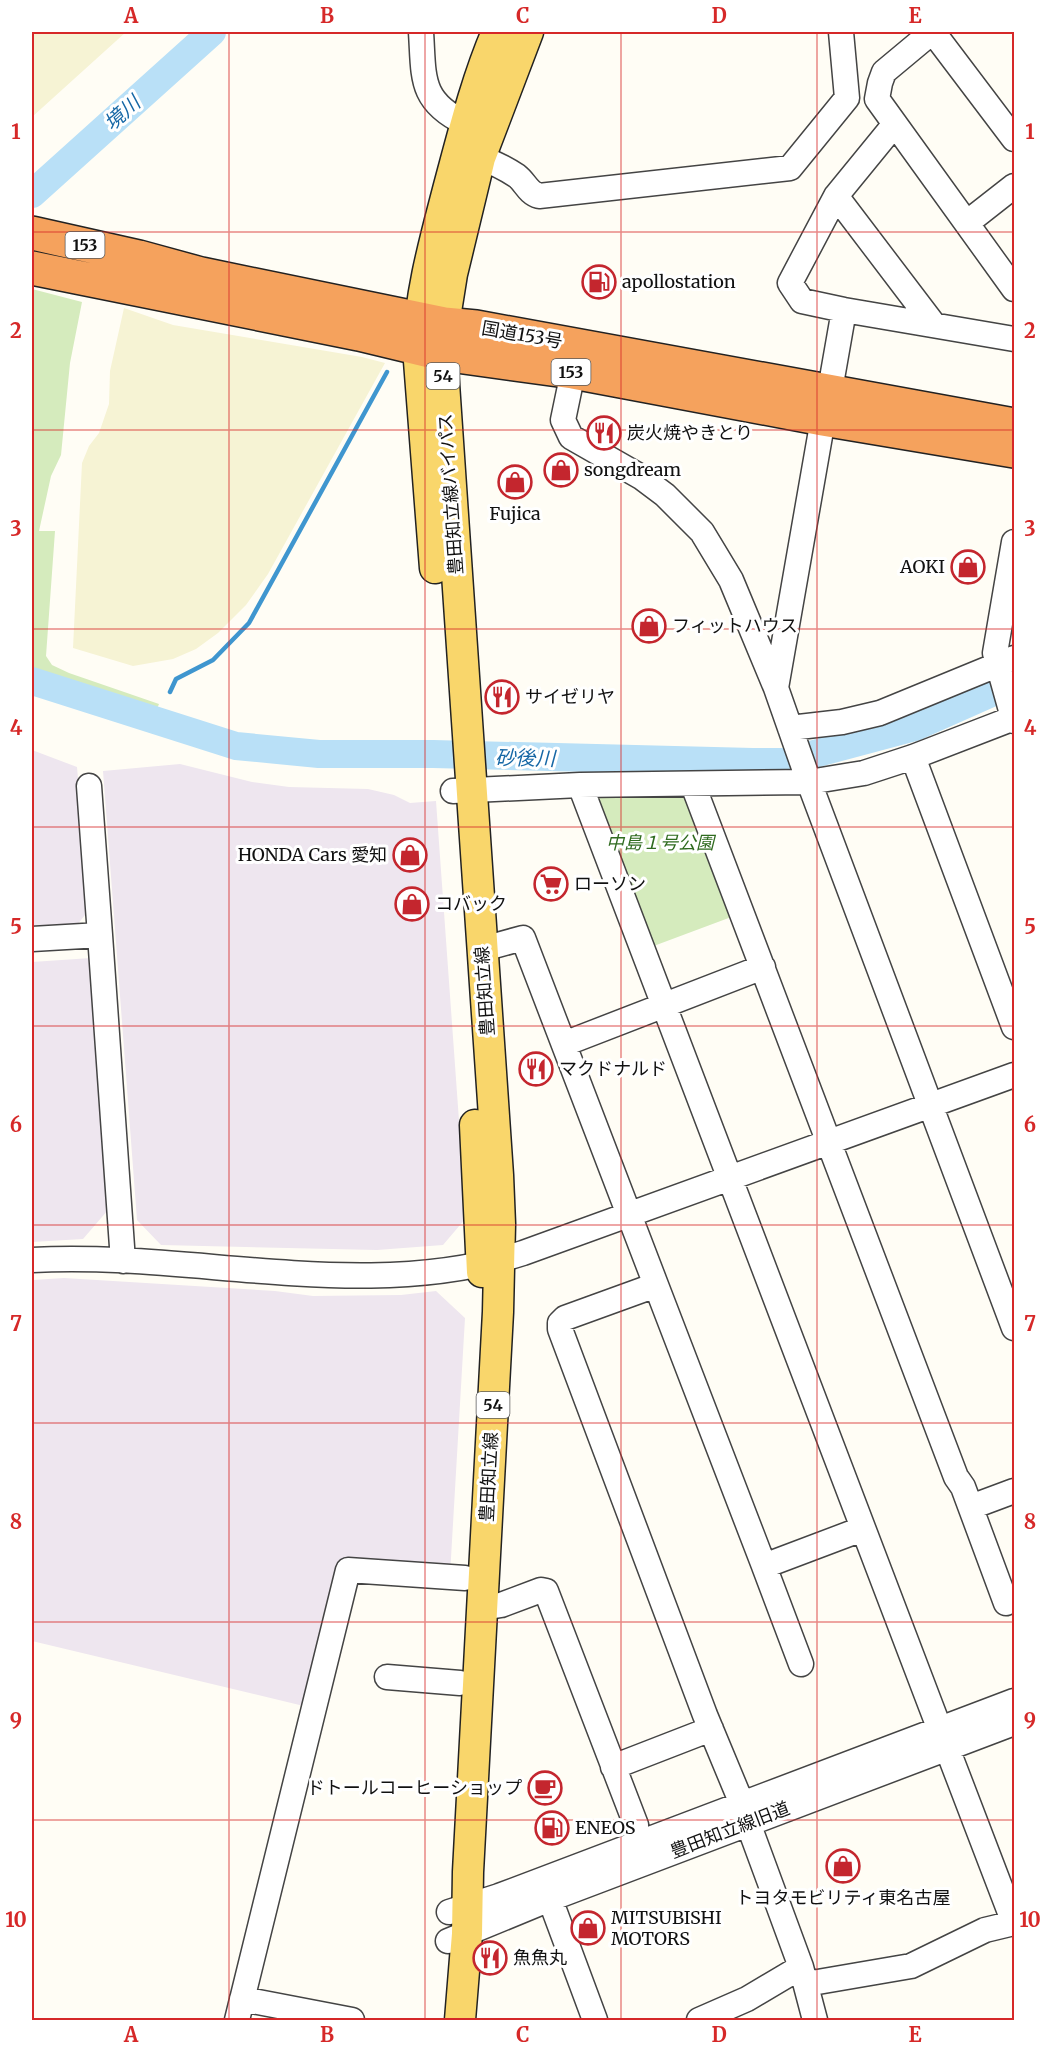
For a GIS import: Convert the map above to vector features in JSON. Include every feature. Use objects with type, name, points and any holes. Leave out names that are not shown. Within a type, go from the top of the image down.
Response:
[{"type":"highway","name":"国道153号","points":[[32,233],[139,257],[573,372],[1014,425]]},
{"type":"highway","name":"国道153号","points":[[32,268],[359,334],[431,336],[476,327],[827,404],[1014,452]]},
{"type":"main road","name":"豊田知立線バイパス","points":[[462,790],[426,272],[465,123],[497,32]]},
{"type":"main road","name":"豊田知立線バイパス","points":[[431,336],[452,274],[480,158],[528,32]]},
{"type":"main road","name":"豊田知立線","points":[[460,2020],[458,1923],[460,1683],[482,1309],[490,1263],[498,1175],[483,949],[462,790]]},
{"type":"main road","name":"豊田知立線","points":[[442,2020],[458,1923],[482,1608],[498,1312],[490,1263],[478,1228],[462,790]]},
{"type":"street","points":[[421,32],[428,92],[449,116],[465,123]]},
{"type":"street","points":[[480,158],[495,162],[518,177],[533,194],[539,196],[790,168],[848,98],[841,32]]},
{"type":"street","points":[[1014,139],[932,32],[884,72],[877,99],[968,222],[1014,289]]},
{"type":"street","points":[[894,125],[836,196],[790,283],[802,301],[1014,339]]},
{"type":"street","points":[[968,222],[1014,186]]},
{"type":"street","points":[[836,196],[934,325]]},
{"type":"street","points":[[776,688],[844,310]]},
{"type":"street","points":[[573,372],[563,420],[570,437],[641,477],[680,509],[702,532],[731,580],[776,688],[1014,1328]]},
{"type":"street","points":[[462,790],[580,785],[693,784],[864,773],[1014,719],[1006,662],[995,653],[1014,542]]},
{"type":"street","points":[[791,731],[842,722],[880,712],[1006,662]]},
{"type":"street","points":[[913,757],[1014,1027]]},
{"type":"street","points":[[693,784],[1006,1604]]},
{"type":"street","points":[[580,785],[1014,1923],[985,1930],[911,1966],[803,1976],[699,2020]]},
{"type":"street","points":[[88,786],[123,1261]]},
{"type":"street","points":[[32,939],[100,935]]},
{"type":"street","points":[[483,949],[523,938],[801,1664]]},
{"type":"street","points":[[564,1044],[763,967]]},
{"type":"street","points":[[32,1260],[123,1261],[303,1274],[382,1275],[442,1271],[490,1263],[1014,1075]]},
{"type":"street","points":[[656,1285],[565,1318],[560,1323],[560,1329],[745,1814],[803,1976],[815,2020]]},
{"type":"street","points":[[970,1507],[1014,1491]]},
{"type":"street","points":[[764,1566],[862,1529]]},
{"type":"street","points":[[352,2020],[240,2010],[348,1570],[465,1578]]},
{"type":"street","points":[[482,1608],[501,1605],[541,1590],[546,1591],[636,1825]]},
{"type":"street","points":[[387,1677],[460,1683]]},
{"type":"street","name":"豊田知立線旧道","points":[[458,1923],[499,1896],[745,1814],[943,1739],[1014,1701]]},
{"type":"street","name":"豊田知立線旧道","points":[[943,1739],[1014,1723]]},
{"type":"street","points":[[613,1767],[711,1729]]},
{"type":"street","name":"豊田知立線旧道","points":[[458,1923],[550,1899],[745,1814]]},
{"type":"street","points":[[550,1899],[595,2020]]},
{"type":"shaded area","points":[[32,32],[126,32],[32,117]]},
{"type":"shaded area","points":[[124,308],[173,325],[362,357],[385,363],[268,574],[246,605],[218,633],[196,649],[173,659],[133,666],[73,648],[82,463],[89,446],[99,433],[109,404],[110,371]]},
{"type":"shaded area","points":[[32,750],[77,767],[89,910],[77,925],[32,928]]},
{"type":"shaded area","points":[[180,764],[252,782],[289,787],[368,789],[394,795],[410,803],[436,801],[466,1218],[443,1245],[377,1250],[161,1245],[137,1220],[103,771]]},
{"type":"shaded area","points":[[91,958],[108,1210],[83,1239],[32,1242],[32,962]]},
{"type":"shaded area","points":[[64,1278],[275,1291],[313,1296],[401,1295],[436,1291],[465,1318],[450,1575],[346,1566],[312,1708],[32,1641],[33,1280]]},
{"type":"green space","points":[[32,289],[82,302],[70,363],[61,455],[51,476],[39,531],[55,531],[46,656],[52,665],[69,673],[159,704],[156,711],[32,674]]},
{"type":"green space","name":"中島１号公園","points":[[591,794],[690,794],[734,916],[651,947]]},
{"type":"waterway","name":"境川","points":[[32,194],[212,32]]},
{"type":"waterway","points":[[170,692],[176,679],[213,660],[249,623],[387,372]]},
{"type":"waterway","name":"砂後川","points":[[32,681],[236,746],[319,754],[433,754],[753,762],[784,762],[915,727],[1014,683]]},
{"type":"place","name":"apollostation","points":[[599,282]]},
{"type":"place","name":"炭火焼やきとり","points":[[604,433]]},
{"type":"place","name":"songdream","points":[[561,470]]},
{"type":"place","name":"Fujica","points":[[515,482]]},
{"type":"place","name":"AOKI","points":[[968,567]]},
{"type":"place","name":"フィットハウス","points":[[649,626]]},
{"type":"place","name":"サイゼリヤ","points":[[502,697]]},
{"type":"place","name":"HONDA Cars 愛知","points":[[410,855]]},
{"type":"place","name":"ローソン","points":[[551,884]]},
{"type":"place","name":"コバック","points":[[412,904]]},
{"type":"place","name":"マクドナルド","points":[[536,1069]]},
{"type":"place","name":"ドトールコーヒーショップ","points":[[545,1788]]},
{"type":"place","name":"ENEOS","points":[[552,1828]]},
{"type":"place","name":"トヨタモビリティ東名古屋","points":[[843,1866]]},
{"type":"place","name":"MITSUBISHI MOTORS","points":[[588,1928]]},
{"type":"place","name":"魚魚丸","points":[[490,1958]]}]
